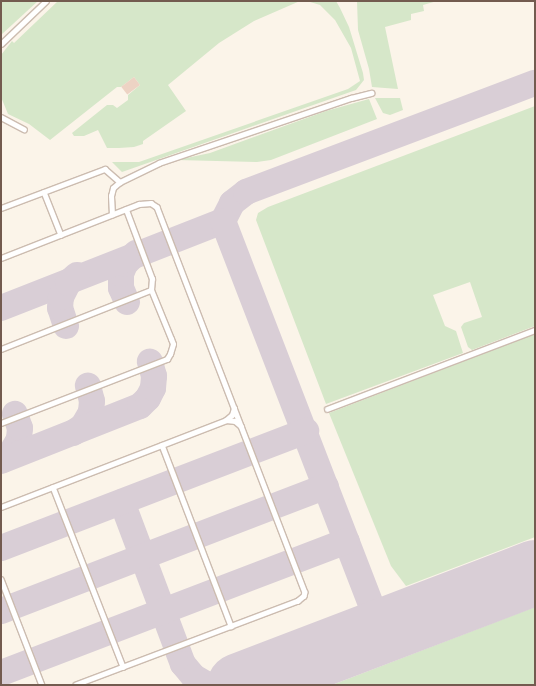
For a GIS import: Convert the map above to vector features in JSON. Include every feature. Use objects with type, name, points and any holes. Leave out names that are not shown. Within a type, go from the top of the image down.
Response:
[{"type":"lane","points":[[1,44],[46,1]]},
{"type":"lane","points":[[112,215],[111,196],[113,188],[120,182],[159,163],[351,98],[371,93]]},
{"type":"lane","points":[[1,117],[24,129]]},
{"type":"lane","points":[[1,208],[105,169],[120,182]]},
{"type":"lane","points":[[44,192],[61,235]]},
{"type":"lane","points":[[1,258],[145,203],[157,207],[305,592],[304,596],[298,601],[76,685]]},
{"type":"lane","points":[[1,423],[167,359],[170,354],[173,344],[151,290],[152,279],[126,210]]},
{"type":"lane","points":[[1,349],[151,290]]},
{"type":"lane","points":[[327,409],[535,330]]},
{"type":"lane","points":[[1,507],[226,420],[232,415],[234,405]]},
{"type":"lane","points":[[226,420],[235,421],[242,427]]},
{"type":"lane","points":[[162,445],[231,626]]},
{"type":"lane","points":[[53,487],[123,668]]},
{"type":"lane","points":[[1,579],[42,685]]},
{"type":"green space","points":[[1,1],[38,1],[1,35]]},
{"type":"green space","points":[[58,1],[300,1],[254,21],[219,43],[168,85],[186,111],[143,141],[143,144],[134,147],[107,148],[98,130],[84,136],[74,136],[72,133],[107,105],[113,105],[117,108],[128,100],[128,95],[140,85],[134,77],[121,87],[117,87],[50,140],[29,124],[8,114],[1,97],[1,55],[12,41],[14,43]]},
{"type":"green space","points":[[307,1],[336,1],[340,8],[349,27],[363,73],[364,80],[356,90],[122,172],[112,162],[139,162],[348,89],[360,81],[351,48],[335,20],[320,5]]},
{"type":"green space","points":[[357,1],[437,1],[423,5],[424,11],[411,14],[411,20],[385,27],[398,89],[372,87],[369,69],[358,30]]},
{"type":"green space","points":[[375,98],[400,98],[403,110],[390,115],[383,113]]},
{"type":"green space","points":[[369,99],[377,119],[271,160],[257,162],[177,160],[210,153],[326,111]]},
{"type":"green space","points":[[535,106],[535,326],[472,350],[468,347],[461,327],[464,323],[482,317],[470,282],[433,295],[445,326],[456,331],[463,353],[326,404],[256,220],[258,213],[268,207]]},
{"type":"green space","points":[[535,334],[535,537],[406,586],[391,566],[329,413]]},
{"type":"green space","points":[[535,607],[535,685],[332,685]]},
{"type":"building","points":[[134,77],[140,85],[127,95],[121,87]]},
{"type":"taxiway","points":[[223,221],[232,203],[246,192],[535,83]]},
{"type":"taxiway","points":[[1,308],[223,221],[381,630]]},
{"type":"taxiway","points":[[127,302],[121,288],[121,274],[125,264],[136,253]]},
{"type":"taxiway","points":[[66,326],[60,308],[61,297],[68,283],[77,275]]},
{"type":"taxiway","points":[[1,461],[140,406],[148,398],[153,388],[154,376],[150,362]]},
{"type":"taxiway","points":[[73,433],[83,426],[91,412],[92,401],[88,386]]},
{"type":"taxiway","points":[[3,460],[11,453],[19,439],[20,428],[15,414]]},
{"type":"taxiway","points":[[1,548],[306,431]]},
{"type":"taxiway","points":[[1,611],[326,486]]},
{"type":"taxiway","points":[[122,502],[183,664],[194,677],[208,685]]},
{"type":"taxiway","points":[[1,673],[347,541]]},
{"type":"runway","points":[[239,685],[535,572]]}]
